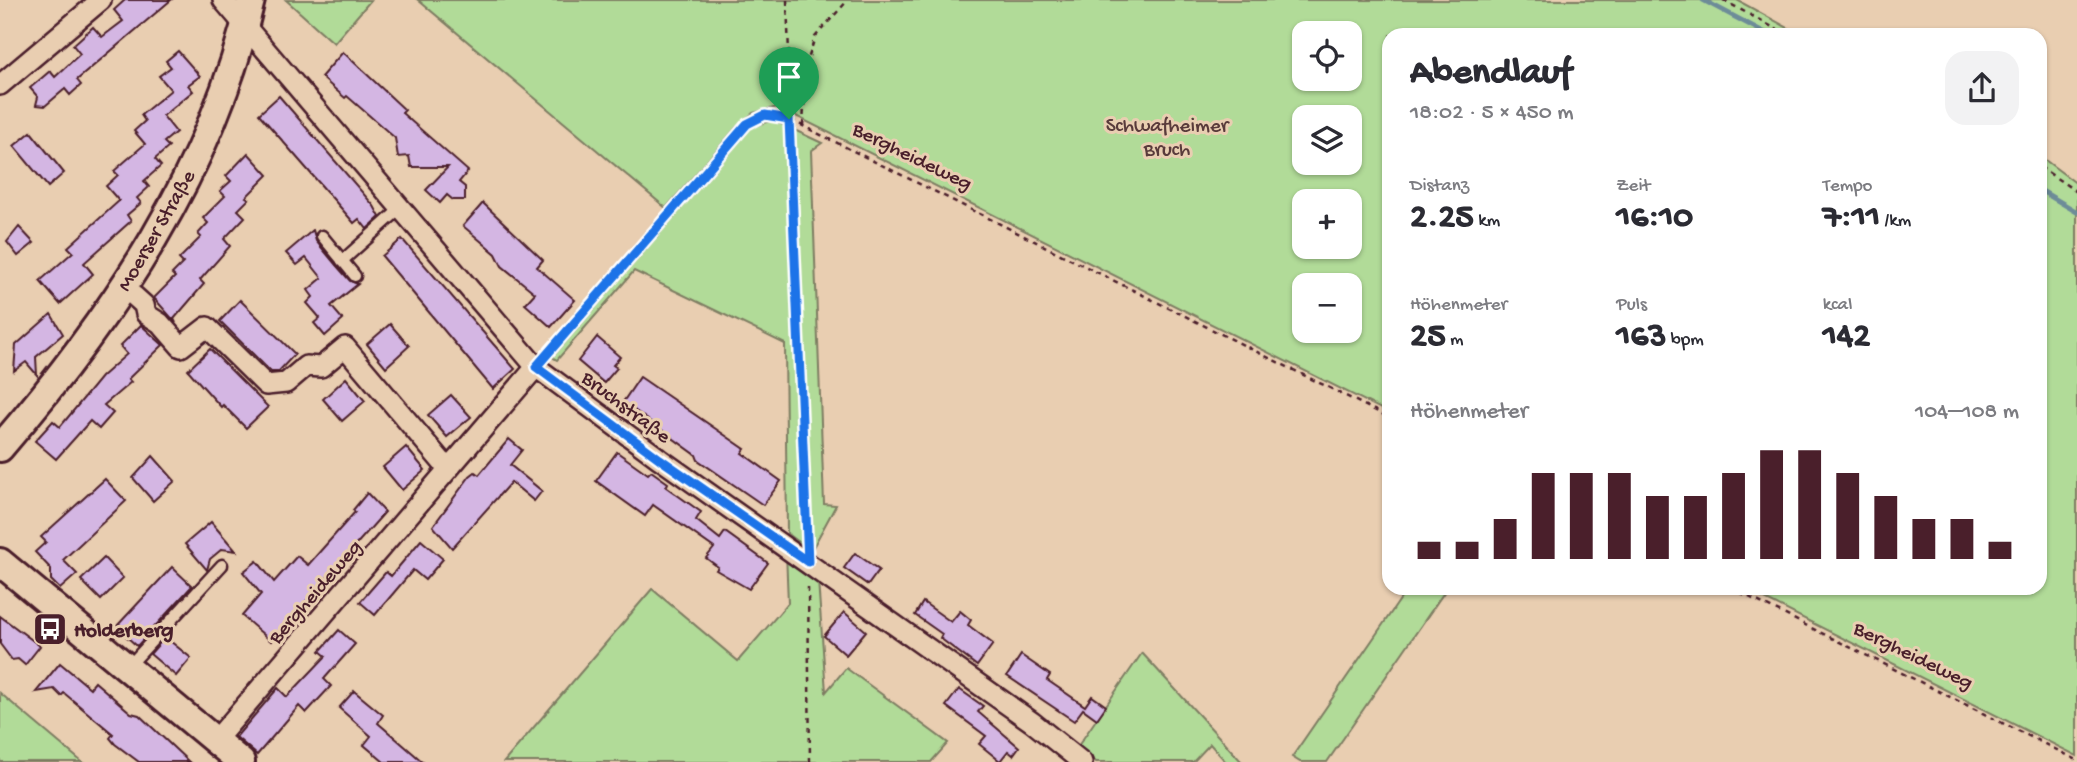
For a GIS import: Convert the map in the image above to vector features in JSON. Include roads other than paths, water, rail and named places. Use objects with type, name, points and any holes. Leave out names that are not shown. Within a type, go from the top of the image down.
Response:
[{"type":"street","points":[[0,85],[101,0]]},
{"type":"street","name":"Bruchstraße","points":[[223,0],[248,12],[401,208],[536,367],[660,459],[1032,722],[1082,762]]},
{"type":"street","name":"Moerser Straße","points":[[0,448],[51,389],[141,264],[210,132],[248,12]]},
{"type":"street","points":[[134,296],[144,305],[146,314],[160,323],[181,347],[207,327],[266,385],[286,383],[306,366],[321,367],[345,347],[448,469]]},
{"type":"street","name":"Bergheideweg","points":[[215,741],[536,367]]},
{"type":"street","points":[[0,562],[241,762]]},
{"type":"lane","points":[[342,261],[401,208]]},
{"type":"lane","points":[[322,236],[355,276]]},
{"type":"lane","points":[[128,668],[222,565]]},
{"type":"waterway","points":[[1703,0],[1756,28]]},
{"type":"waterway","points":[[2047,194],[2077,212]]},
{"type":"place","name":"Holderberg","points":[[50,629]]},
{"type":"park label","name":"Schwafheimer Bruch","points":[[1167,136]]}]
